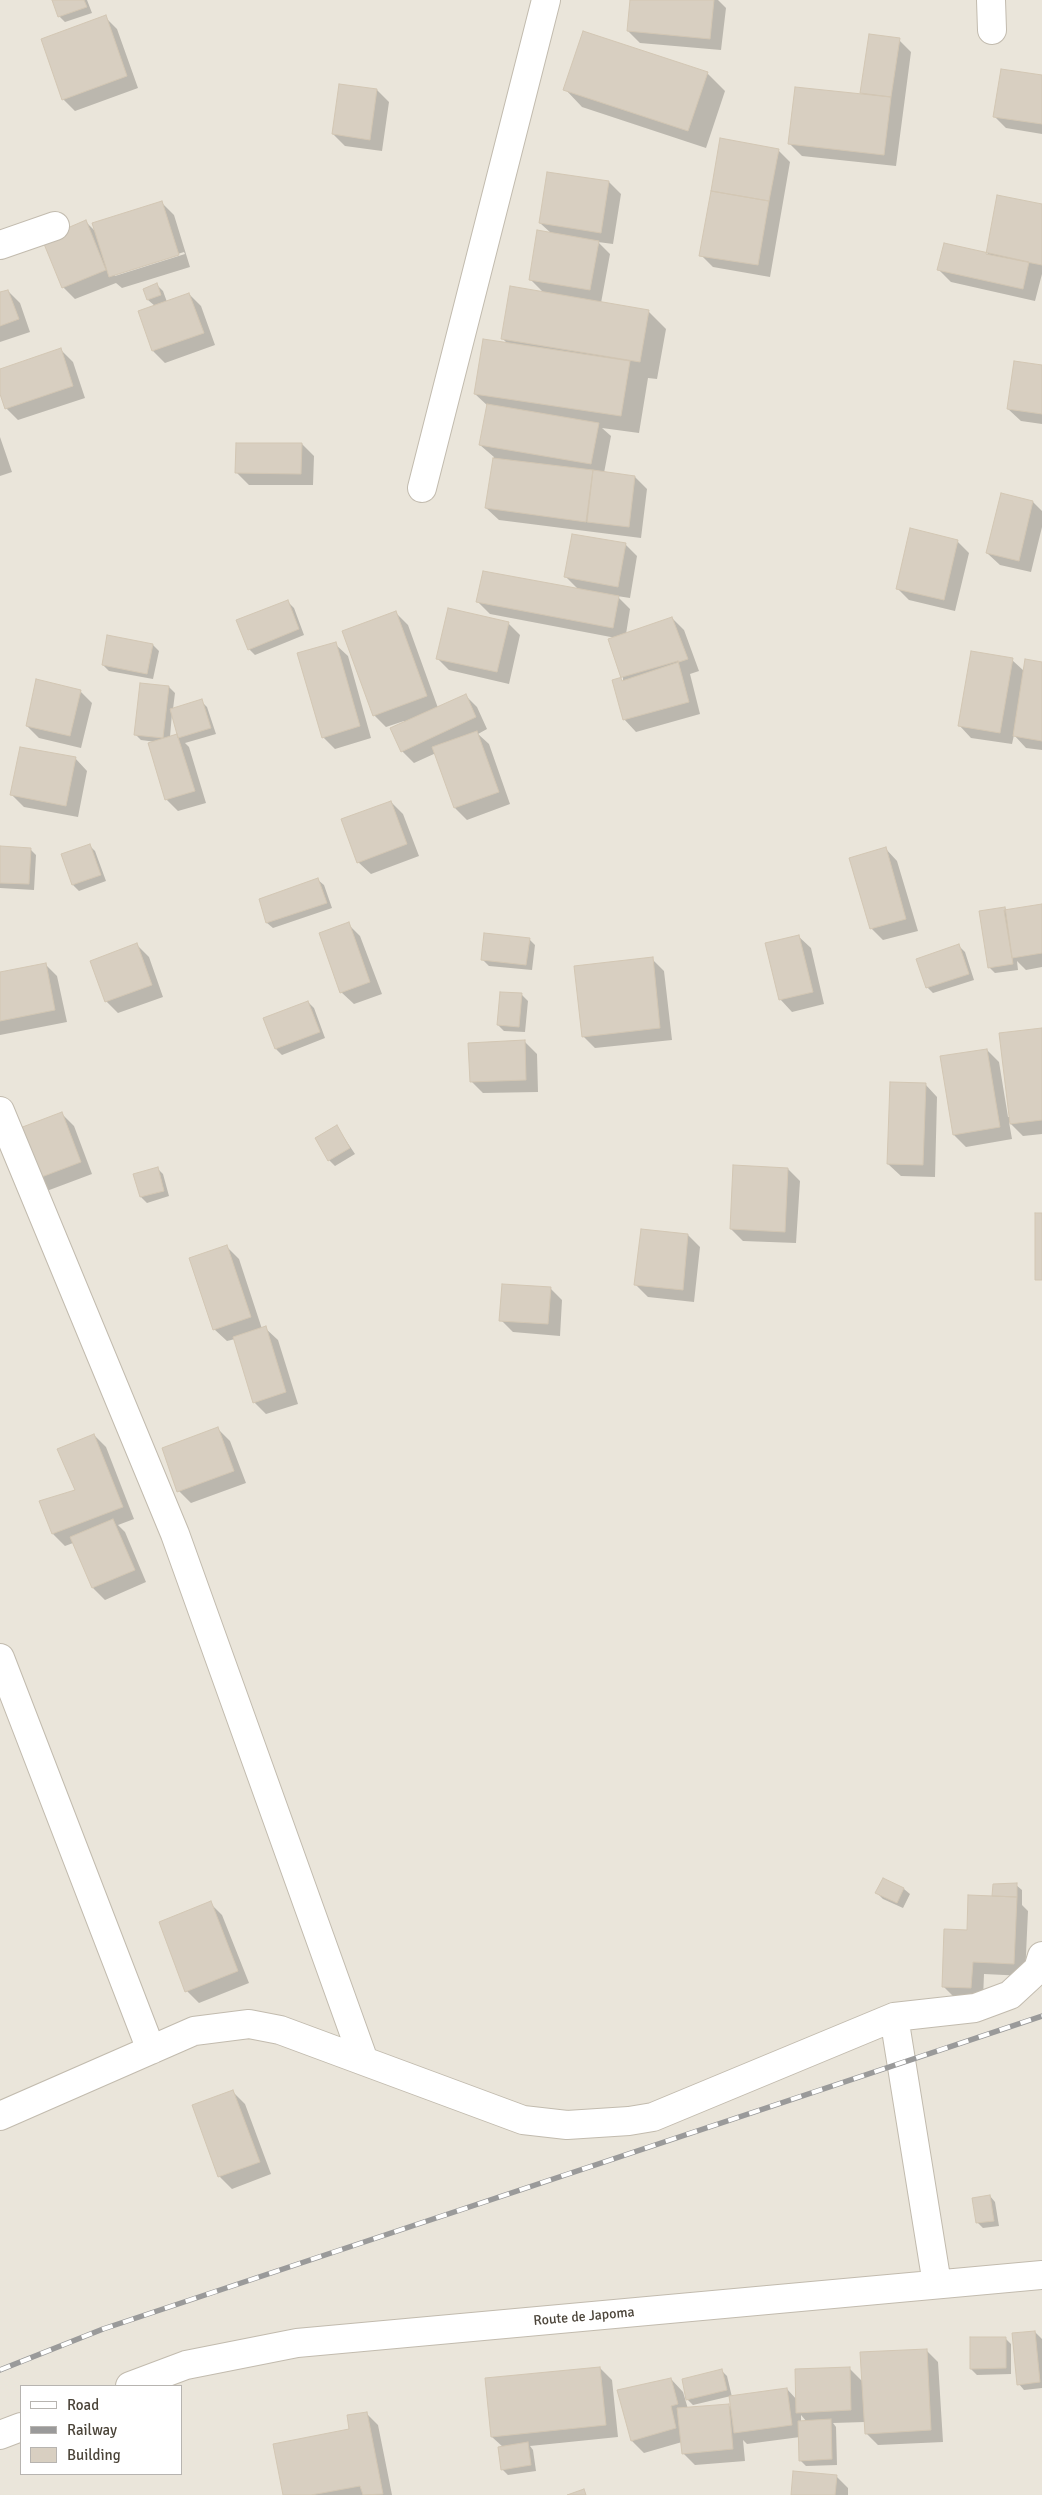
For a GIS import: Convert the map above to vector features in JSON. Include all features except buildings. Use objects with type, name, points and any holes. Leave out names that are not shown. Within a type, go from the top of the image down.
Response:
[{"type":"street","points":[[422,488],[546,0]]},
{"type":"street","points":[[991,0],[992,30]]},
{"type":"street","points":[[0,246],[55,226]]},
{"type":"street","points":[[0,1111],[175,1534],[364,2061]]},
{"type":"street","points":[[0,1658],[151,2050]]},
{"type":"street","points":[[0,2116],[194,2031],[249,2024],[280,2030],[523,2120],[567,2125],[629,2121],[652,2117],[894,2017],[975,2008],[1010,1995],[1038,1969],[1042,1956]]},
{"type":"street","points":[[894,2017],[937,2284]]},
{"type":"street","name":"Route de Japoma","points":[[133,2385],[186,2365],[297,2343],[1042,2275]]},
{"type":"street","points":[[0,2435],[20,2427]]},
{"type":"shaded area","points":[[0,0],[1042,0],[1042,2495],[0,2495]]},
{"type":"railway","points":[[0,2370],[103,2329],[1042,2016]]}]
